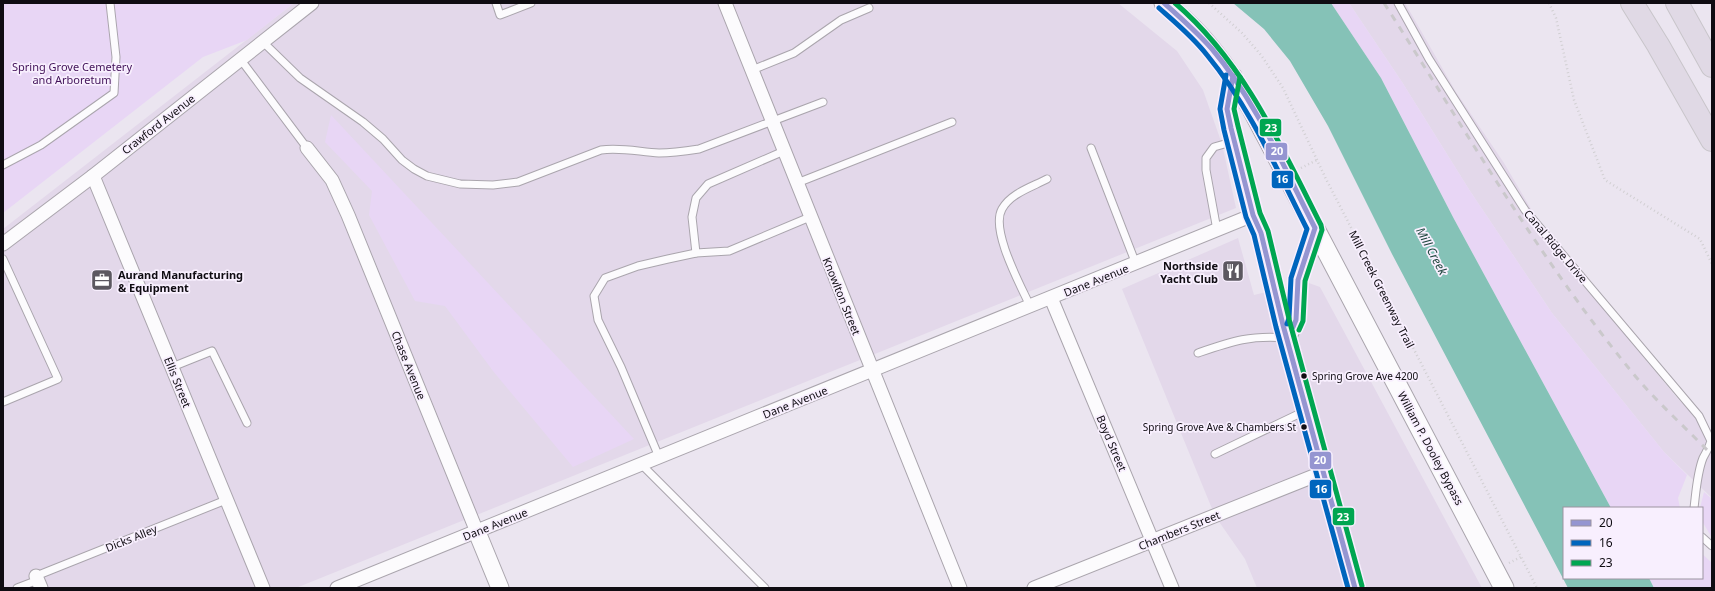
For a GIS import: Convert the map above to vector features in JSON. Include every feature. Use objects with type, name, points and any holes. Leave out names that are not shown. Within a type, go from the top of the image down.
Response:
[{"type":"highway","points":[[1632,3],[1658,45],[1712,140]]},
{"type":"highway","points":[[1677,3],[1712,66]]},
{"type":"main road","name":"William P. Dooley Bypass","points":[[1164,3],[1201,36],[1233,76],[1315,228],[1504,588]]},
{"type":"street","name":"Crawford Avenue","points":[[3,244],[93,176],[312,3]]},
{"type":"street","name":"Knowlton Street","points":[[725,3],[960,588]]},
{"type":"street","points":[[1233,76],[1227,109],[1253,216],[1261,233],[1355,588]]},
{"type":"street","name":"Chase Avenue","points":[[307,148],[332,180],[348,216],[500,588]]},
{"type":"street","name":"Ellis Street","points":[[93,176],[263,588]]},
{"type":"street","name":"Dane Avenue","points":[[337,588],[1253,216]]},
{"type":"street","points":[[1288,338],[1296,320],[1298,280],[1315,228]]},
{"type":"street","name":"Boyd Street","points":[[1051,298],[1172,588]]},
{"type":"street","name":"Chambers Street","points":[[1034,588],[1324,472]]},
{"type":"lane","points":[[3,165],[41,145],[114,93],[116,57],[110,3]]},
{"type":"lane","points":[[496,3],[500,15],[531,3]]},
{"type":"lane","name":"Canal Ridge Drive","points":[[1398,3],[1428,59],[1525,210],[1699,416],[1711,441],[1708,451],[1703,458],[1697,479],[1694,507]]},
{"type":"lane","points":[[752,70],[794,53],[840,20],[869,8]]},
{"type":"lane","points":[[263,42],[300,78],[362,122],[383,139],[402,160],[414,169],[427,176],[460,184],[493,185],[518,182],[601,150],[613,148],[626,151],[660,153],[699,149],[823,102]]},
{"type":"lane","points":[[241,60],[307,148]]},
{"type":"lane","points":[[797,183],[952,122]]},
{"type":"lane","points":[[1217,230],[1206,170],[1206,158],[1214,147],[1235,141]]},
{"type":"lane","points":[[1091,148],[1136,264]]},
{"type":"lane","points":[[696,253],[692,217],[696,198],[708,184],[784,151]]},
{"type":"lane","points":[[1030,306],[1007,255],[999,231],[1001,210],[1014,196],[1047,179]]},
{"type":"lane","points":[[659,457],[621,367],[598,320],[594,296],[605,278],[638,266],[696,253],[729,251],[810,217]]},
{"type":"lane","points":[[3,259],[58,379],[3,402]]},
{"type":"lane","points":[[1198,353],[1238,339],[1270,336],[1288,338]]},
{"type":"lane","points":[[172,367],[212,351],[247,423]]},
{"type":"lane","points":[[1215,454],[1307,410]]},
{"type":"lane","points":[[642,464],[765,588]]},
{"type":"lane","name":"Dicks Alley","points":[[17,588],[38,581],[226,500]]},
{"type":"lane","points":[[1703,538],[1712,546]]},
{"type":"path","name":"Mill Creek Greenway Trail","points":[[1209,3],[1251,44],[1283,88],[1326,179],[1537,588]]},
{"type":"path","points":[[1549,3],[1556,18],[1574,100],[1605,180],[1700,239],[1712,264]]},
{"type":"shaded area","points":[[294,3],[1118,3],[1177,51],[1203,90],[1222,144],[1236,208],[296,588],[3,588],[3,229]]},
{"type":"shaded area","points":[[1349,3],[1405,3],[1456,92],[1504,163],[1555,250],[1678,399],[1712,431],[1712,498],[1664,452],[1552,313],[1470,191],[1402,82]]},
{"type":"shaded area","points":[[1238,238],[1254,295],[1306,282],[1320,287],[1482,588],[1257,588],[1245,559],[1215,516],[1122,289]]},
{"type":"green space","name":"Spring Grove Cemetery and Arboretum","points":[[3,3],[294,3],[247,40],[203,57],[3,213]]},
{"type":"green space","points":[[1331,3],[1349,3],[1402,82],[1470,191],[1552,313],[1664,452],[1687,475],[1678,498],[1680,507],[1610,507],[1454,219],[1381,78]]},
{"type":"green space","points":[[331,115],[634,439],[573,467],[493,371],[445,306],[415,301],[369,215],[372,191],[325,142]]},
{"type":"green space","points":[[1704,492],[1712,499],[1712,538],[1703,523],[1703,507],[1700,507]]},
{"type":"green space","points":[[1703,555],[1712,563],[1712,588],[1654,588],[1650,579],[1703,579]]},
{"type":"water","name":"Mill Creek","points":[[1233,3],[1331,3],[1381,78],[1454,219],[1610,507],[1563,507],[1563,579],[1392,254],[1328,126],[1290,61],[1264,29]]},
{"type":"water","points":[[1563,579],[1650,579],[1654,588],[1568,588]]},
{"type":"railway","points":[[1384,3],[1504,194],[1535,241],[1601,333],[1645,387],[1712,455]]},
{"type":"transit line","name":"20","points":[[1164,3],[1195,31],[1228,69],[1256,113],[1315,228],[1298,280],[1296,320],[1293,327]]},
{"type":"transit line","name":"23","points":[[1175,3],[1199,26],[1221,51],[1241,78],[1259,106],[1321,225],[1322,230],[1305,281],[1303,321],[1299,330]]},
{"type":"transit line","name":"16","points":[[1159,8],[1202,48],[1237,96],[1262,139],[1307,229],[1291,278],[1289,318],[1287,324]]},
{"type":"transit line","name":"16","points":[[1226,75],[1220,109],[1224,130],[1246,217],[1254,235],[1276,327],[1348,588]]},
{"type":"transit line","name":"20","points":[[1233,76],[1227,109],[1231,128],[1253,215],[1261,233],[1283,325],[1355,588]]},
{"type":"transit line","name":"23","points":[[1240,77],[1234,109],[1238,126],[1260,213],[1268,231],[1290,323],[1362,586]]},
{"type":"place","name":"Northside Yacht Club","points":[[1233,271]]},
{"type":"place","name":"Aurand Manufacturing & Equipment","points":[[102,280]]},
{"type":"place","name":"Spring Grove Ave 4200","points":[[1304,376]]},
{"type":"place","name":"Spring Grove Ave & Chambers St","points":[[1304,427]]}]
